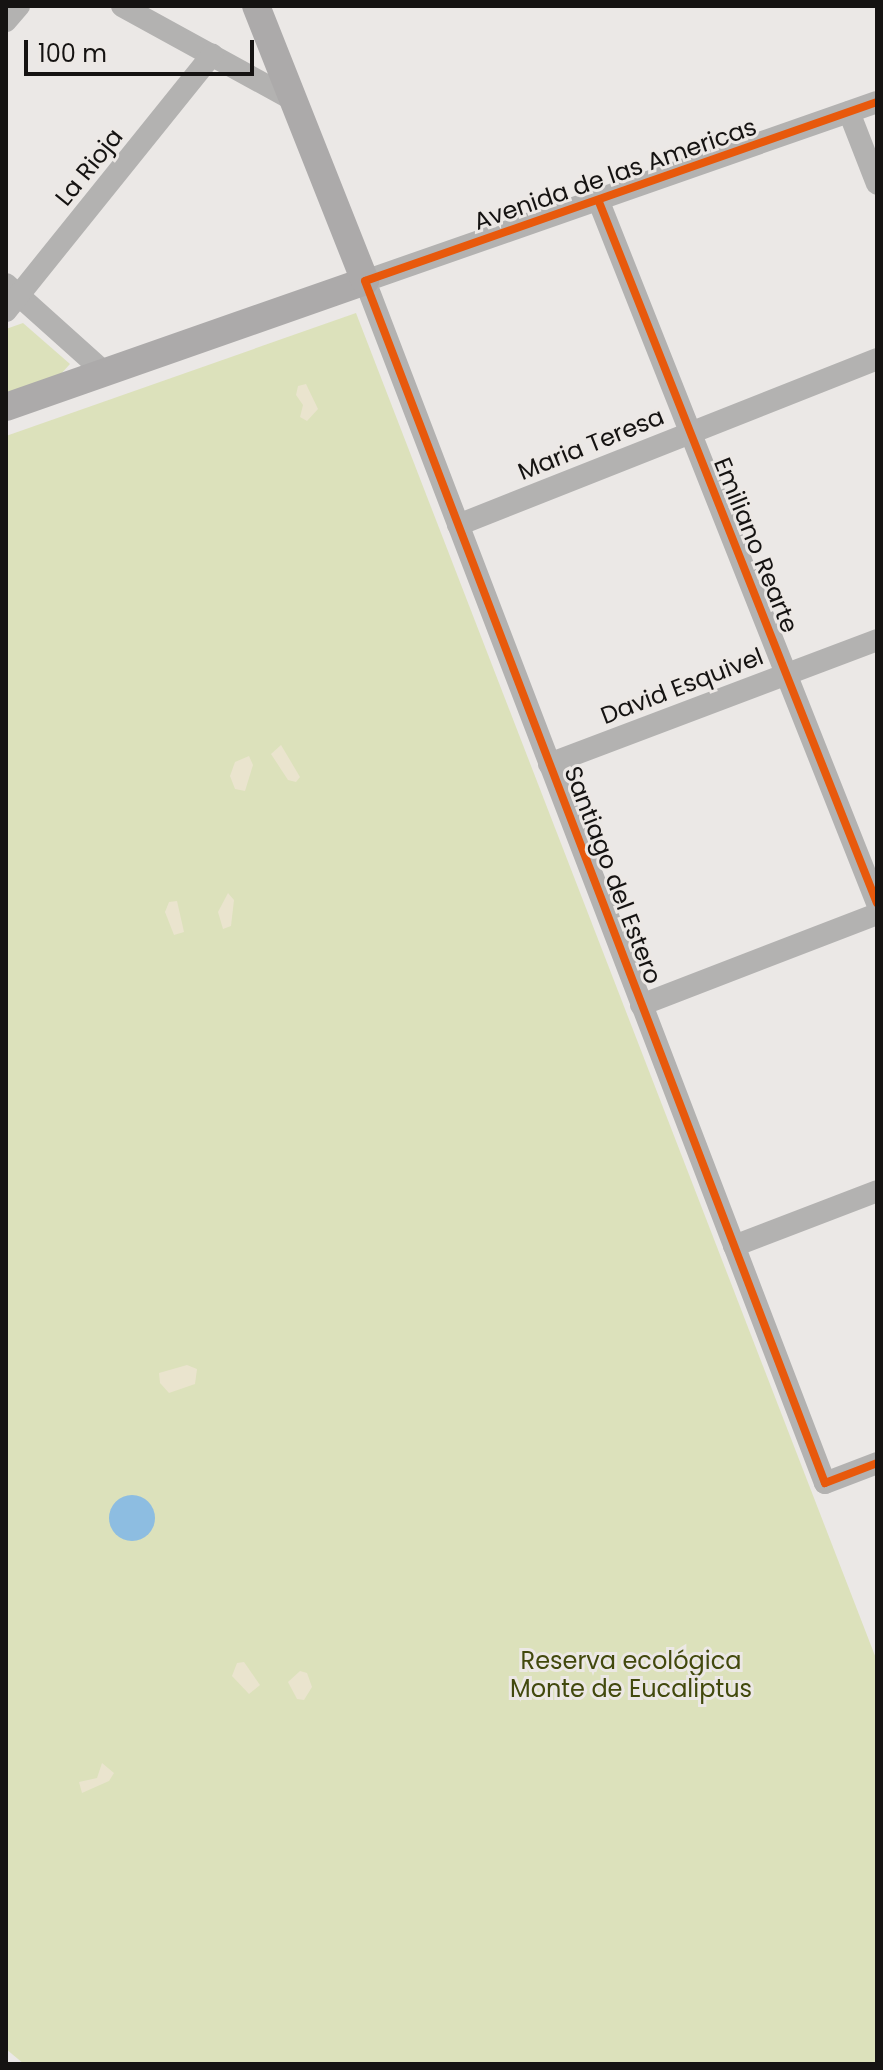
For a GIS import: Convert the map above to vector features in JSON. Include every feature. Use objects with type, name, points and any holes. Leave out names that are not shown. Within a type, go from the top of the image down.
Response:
[{"type":"main road","name":"Santiago del Estero","points":[[256,6],[365,281]]},
{"type":"main road","name":"Avenida de las Americas","points":[[6,407],[365,281]]},
{"type":"street","points":[[6,21],[19,6]]},
{"type":"street","points":[[122,6],[293,100]]},
{"type":"street","name":"La Rioja","points":[[10,296],[212,55]]},
{"type":"street","name":"Avenida de las Americas","points":[[365,281],[599,202],[877,102]]},
{"type":"street","points":[[849,112],[877,184]]},
{"type":"street","name":"Emiliano Rearte","points":[[599,202],[877,903]]},
{"type":"street","name":"Santiago del Estero","points":[[365,281],[825,1483],[877,1463]]},
{"type":"street","points":[[10,296],[104,372]]},
{"type":"street","name":"Maria Teresa","points":[[458,525],[877,359]]},
{"type":"street","name":"David Esquivel","points":[[549,764],[877,640]]},
{"type":"street","points":[[641,1005],[877,914]]},
{"type":"street","points":[[734,1246],[877,1191]]},
{"type":"green space","name":"Reserva ecológica Monte de Eucaliptus","points":[[356,313],[877,1661],[877,2064],[24,2064],[6,2049],[6,436]]},
{"type":"green space","points":[[23,323],[70,364],[60,375],[6,394],[6,329]]},
{"type":"sand","points":[[306,384],[318,409],[307,421],[300,417],[303,405],[296,395],[298,386]]},
{"type":"sand","points":[[281,745],[300,777],[296,782],[288,780],[271,754]]},
{"type":"sand","points":[[249,756],[253,765],[245,791],[235,789],[230,776],[235,762]]},
{"type":"sand","points":[[228,893],[234,900],[231,926],[223,929],[218,912]]},
{"type":"sand","points":[[177,901],[184,932],[174,935],[165,912],[169,902]]},
{"type":"sand","points":[[187,1365],[197,1369],[195,1384],[169,1393],[160,1383],[159,1373]]},
{"type":"sand","points":[[244,1662],[260,1685],[249,1694],[232,1676],[237,1663]]},
{"type":"sand","points":[[300,1671],[307,1673],[312,1687],[304,1700],[297,1699],[288,1682]]},
{"type":"sand","points":[[102,1763],[114,1773],[109,1781],[82,1793],[79,1782],[97,1778]]},
{"type":"water","points":[[132,1495],[141,1496],[148,1502],[154,1509],[154,1527],[148,1534],[141,1540],[132,1541],[123,1540],[116,1534],[110,1527],[109,1518],[110,1509],[116,1502],[123,1496]]},
{"type":"cycle path","points":[[877,102],[365,281],[825,1483],[877,1463]]},
{"type":"cycle path","points":[[599,202],[877,903]]}]
